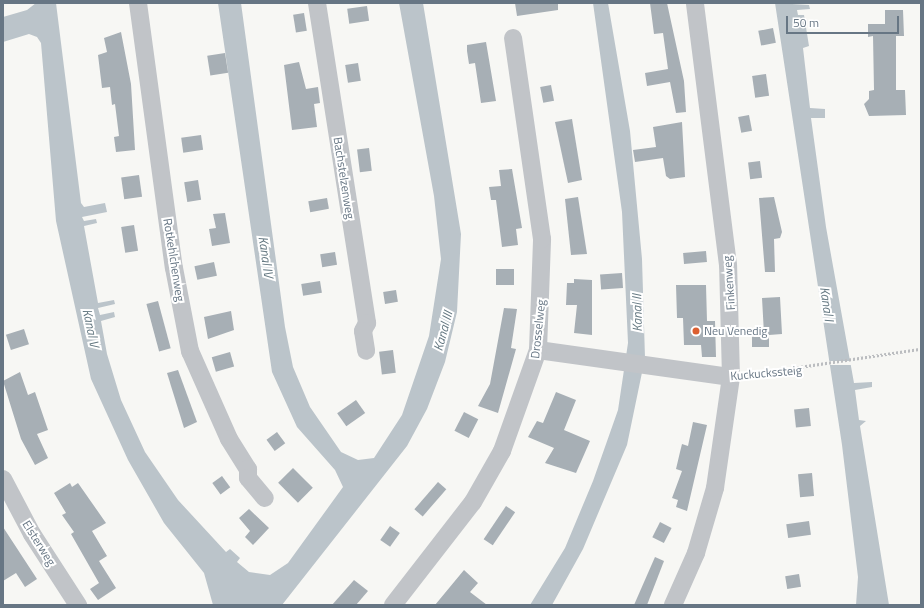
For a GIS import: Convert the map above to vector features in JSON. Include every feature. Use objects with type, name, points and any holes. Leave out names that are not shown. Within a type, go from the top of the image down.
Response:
[{"type":"street","name":"Rotkehlchenweg","points":[[138,3],[174,268],[190,351],[229,439],[248,469],[248,478],[265,498]]},
{"type":"street","name":"Bachstelzenweg","points":[[317,3],[367,323],[363,331],[366,351]]},
{"type":"street","name":"Finkenweg","points":[[673,605],[696,553],[715,488],[731,377],[732,322],[724,215],[695,3]]},
{"type":"street","name":"Drosselweg","points":[[393,605],[473,502],[502,451],[538,350],[542,239],[513,38]]},
{"type":"street","name":"Kuckuckssteig","points":[[538,350],[731,377]]},
{"type":"street","name":"Elsterweg","points":[[3,479],[32,534],[78,605]]},
{"type":"path","name":"Kuckuckssteig","points":[[731,377],[805,369],[859,361],[921,349]]},
{"type":"water","points":[[36,3],[56,3],[81,203],[84,207],[105,203],[107,212],[82,217],[84,221],[96,219],[97,223],[84,226],[98,303],[114,300],[115,304],[98,308],[100,315],[114,312],[115,317],[101,321],[107,354],[121,400],[145,452],[178,500],[226,552],[230,549],[240,558],[237,562],[249,572],[270,575],[288,563],[343,487],[335,470],[297,427],[272,372],[218,3],[241,3],[285,327],[293,367],[310,407],[341,452],[358,460],[374,458],[402,415],[429,336],[441,259],[434,196],[399,3],[423,3],[461,234],[457,312],[445,362],[427,409],[407,446],[282,605],[213,605],[204,573],[164,523],[128,460],[91,379],[56,221],[41,43],[37,37],[29,34],[3,42],[3,17],[27,10]]},
{"type":"water","name":"Kanal II","points":[[593,3],[608,3],[630,131],[642,259],[645,358],[627,445],[583,549],[552,605],[530,605],[565,548],[593,481],[618,410],[628,343],[622,212]]},
{"type":"water","name":"Kanal I","points":[[775,3],[809,5],[810,9],[797,10],[798,15],[804,15],[809,46],[803,48],[810,108],[825,109],[825,118],[811,118],[826,227],[854,383],[872,382],[872,387],[855,390],[859,420],[866,421],[860,426],[889,605],[856,605],[858,577],[842,445]]},
{"type":"pier","points":[[827,361],[851,361],[851,365],[827,365]]},
{"type":"building","points":[[515,3],[558,3],[558,10],[517,16]]},
{"type":"building","points":[[650,3],[667,3],[684,81],[686,112],[676,113],[670,82],[647,86],[645,73],[668,69],[663,33],[654,34]]},
{"type":"building","points":[[367,6],[369,21],[349,24],[347,9]]},
{"type":"building","points":[[885,10],[903,10],[904,36],[896,36],[896,90],[905,90],[906,115],[869,116],[864,104],[869,99],[869,91],[874,90],[873,36],[868,37],[868,24],[885,24]]},
{"type":"building","points":[[304,13],[307,31],[296,32],[293,15]]},
{"type":"building","points":[[773,28],[776,43],[761,46],[758,31]]},
{"type":"building","points":[[121,32],[131,84],[135,150],[116,152],[114,137],[119,136],[115,104],[112,105],[110,87],[102,88],[98,55],[107,52],[104,38]]},
{"type":"building","points":[[486,42],[496,101],[481,103],[475,63],[469,64],[467,45]]},
{"type":"building","points":[[225,53],[228,73],[210,76],[207,56]]},
{"type":"building","points":[[299,62],[306,89],[318,87],[320,103],[314,104],[317,127],[292,130],[284,65]]},
{"type":"building","points":[[358,63],[361,81],[348,83],[345,65]]},
{"type":"building","points":[[766,74],[769,96],[755,98],[752,76]]},
{"type":"building","points":[[551,85],[554,101],[543,103],[540,87]]},
{"type":"building","points":[[749,115],[752,131],[741,133],[738,117]]},
{"type":"building","points":[[572,119],[582,180],[568,183],[555,122]]},
{"type":"building","points":[[682,122],[685,177],[670,179],[666,176],[663,158],[635,162],[633,150],[656,147],[653,127]]},
{"type":"building","points":[[201,135],[203,150],[183,153],[181,138]]},
{"type":"building","points":[[369,148],[372,171],[360,172],[357,149]]},
{"type":"building","points":[[760,161],[762,178],[750,179],[748,162]]},
{"type":"building","points":[[512,169],[522,228],[516,229],[518,245],[502,247],[496,200],[491,200],[489,187],[501,186],[499,170]]},
{"type":"building","points":[[139,175],[142,197],[124,199],[121,178]]},
{"type":"building","points":[[198,180],[201,200],[187,202],[184,182]]},
{"type":"building","points":[[578,197],[587,254],[571,255],[565,199]]},
{"type":"building","points":[[774,197],[782,232],[780,238],[774,239],[775,272],[765,272],[759,198]]},
{"type":"building","points":[[327,198],[329,209],[310,212],[308,201]]},
{"type":"building","points":[[225,213],[230,243],[212,246],[209,229],[216,228],[213,214]]},
{"type":"building","points":[[134,225],[138,251],[125,253],[121,227]]},
{"type":"building","points":[[706,251],[707,262],[684,264],[683,253]]},
{"type":"building","points":[[335,252],[337,265],[322,267],[320,254]]},
{"type":"building","points":[[214,262],[217,276],[197,280],[194,266]]},
{"type":"building","points":[[496,269],[514,269],[514,285],[496,285]]},
{"type":"building","points":[[622,273],[623,288],[601,289],[600,275]]},
{"type":"building","points":[[574,279],[592,280],[592,335],[574,333],[577,305],[566,305],[567,283],[574,283]]},
{"type":"building","points":[[320,281],[322,293],[303,296],[301,284]]},
{"type":"building","points":[[676,285],[706,285],[707,321],[715,321],[716,357],[702,357],[701,345],[684,345],[683,318],[677,318]]},
{"type":"building","points":[[396,290],[398,302],[385,304],[383,292]]},
{"type":"building","points":[[780,297],[782,334],[769,335],[769,347],[752,347],[752,334],[764,334],[762,298]]},
{"type":"building","points":[[158,301],[171,348],[159,351],[146,304]]},
{"type":"building","points":[[504,308],[517,309],[511,348],[516,349],[498,413],[478,406],[490,384]]},
{"type":"building","points":[[231,311],[234,330],[208,339],[204,317]]},
{"type":"building","points":[[24,329],[29,344],[11,350],[6,335]]},
{"type":"building","points":[[393,350],[396,373],[382,375],[379,352]]},
{"type":"building","points":[[230,352],[234,366],[216,372],[212,357]]},
{"type":"building","points":[[178,370],[197,422],[184,428],[167,373]]},
{"type":"building","points":[[20,372],[28,395],[35,392],[48,430],[37,434],[48,458],[35,465],[21,439],[3,381]]},
{"type":"building","points":[[556,392],[576,400],[564,430],[590,441],[576,473],[545,463],[554,448],[528,437],[537,421],[543,423]]},
{"type":"building","points":[[356,400],[365,413],[346,426],[337,413]]},
{"type":"building","points":[[809,408],[811,426],[796,427],[794,410]]},
{"type":"building","points":[[464,412],[478,419],[469,438],[454,431]]},
{"type":"building","points":[[693,422],[707,425],[687,511],[676,507],[678,500],[672,498],[682,471],[676,469],[682,444],[688,446]]},
{"type":"building","points":[[277,432],[285,443],[275,451],[266,440]]},
{"type":"building","points":[[293,468],[313,488],[298,503],[278,483]]},
{"type":"building","points":[[812,473],[814,496],[800,497],[798,474]]},
{"type":"building","points":[[222,476],[230,487],[221,494],[212,483]]},
{"type":"building","points":[[438,482],[446,489],[423,516],[414,509]]},
{"type":"building","points":[[70,483],[72,487],[78,483],[106,523],[92,531],[107,556],[99,561],[116,588],[98,600],[90,589],[99,583],[71,534],[74,532],[62,515],[66,513],[54,493]]},
{"type":"building","points":[[506,506],[515,512],[493,545],[484,539]]},
{"type":"building","points":[[249,509],[269,528],[253,545],[245,537],[250,531],[239,518]]},
{"type":"building","points":[[809,521],[811,535],[788,538],[786,524]]},
{"type":"building","points":[[660,522],[672,528],[664,543],[652,537]]},
{"type":"building","points":[[390,526],[400,533],[390,547],[380,540]]},
{"type":"building","points":[[3,527],[37,579],[25,587],[16,573],[3,581]]},
{"type":"building","points":[[655,557],[664,561],[647,605],[634,605]]},
{"type":"building","points":[[464,570],[478,583],[470,592],[487,605],[435,605]]},
{"type":"building","points":[[799,574],[801,587],[787,589],[785,576]]},
{"type":"building","points":[[354,580],[368,591],[356,605],[332,605]]},
{"type":"place","name":"Neu Venedig","points":[[696,331]]},
{"type":"water label","name":"Kanal IV","points":[[266,257]]},
{"type":"water label","name":"Kanal V","points":[[91,328]]},
{"type":"water label","name":"Kanal III","points":[[443,331]]}]
